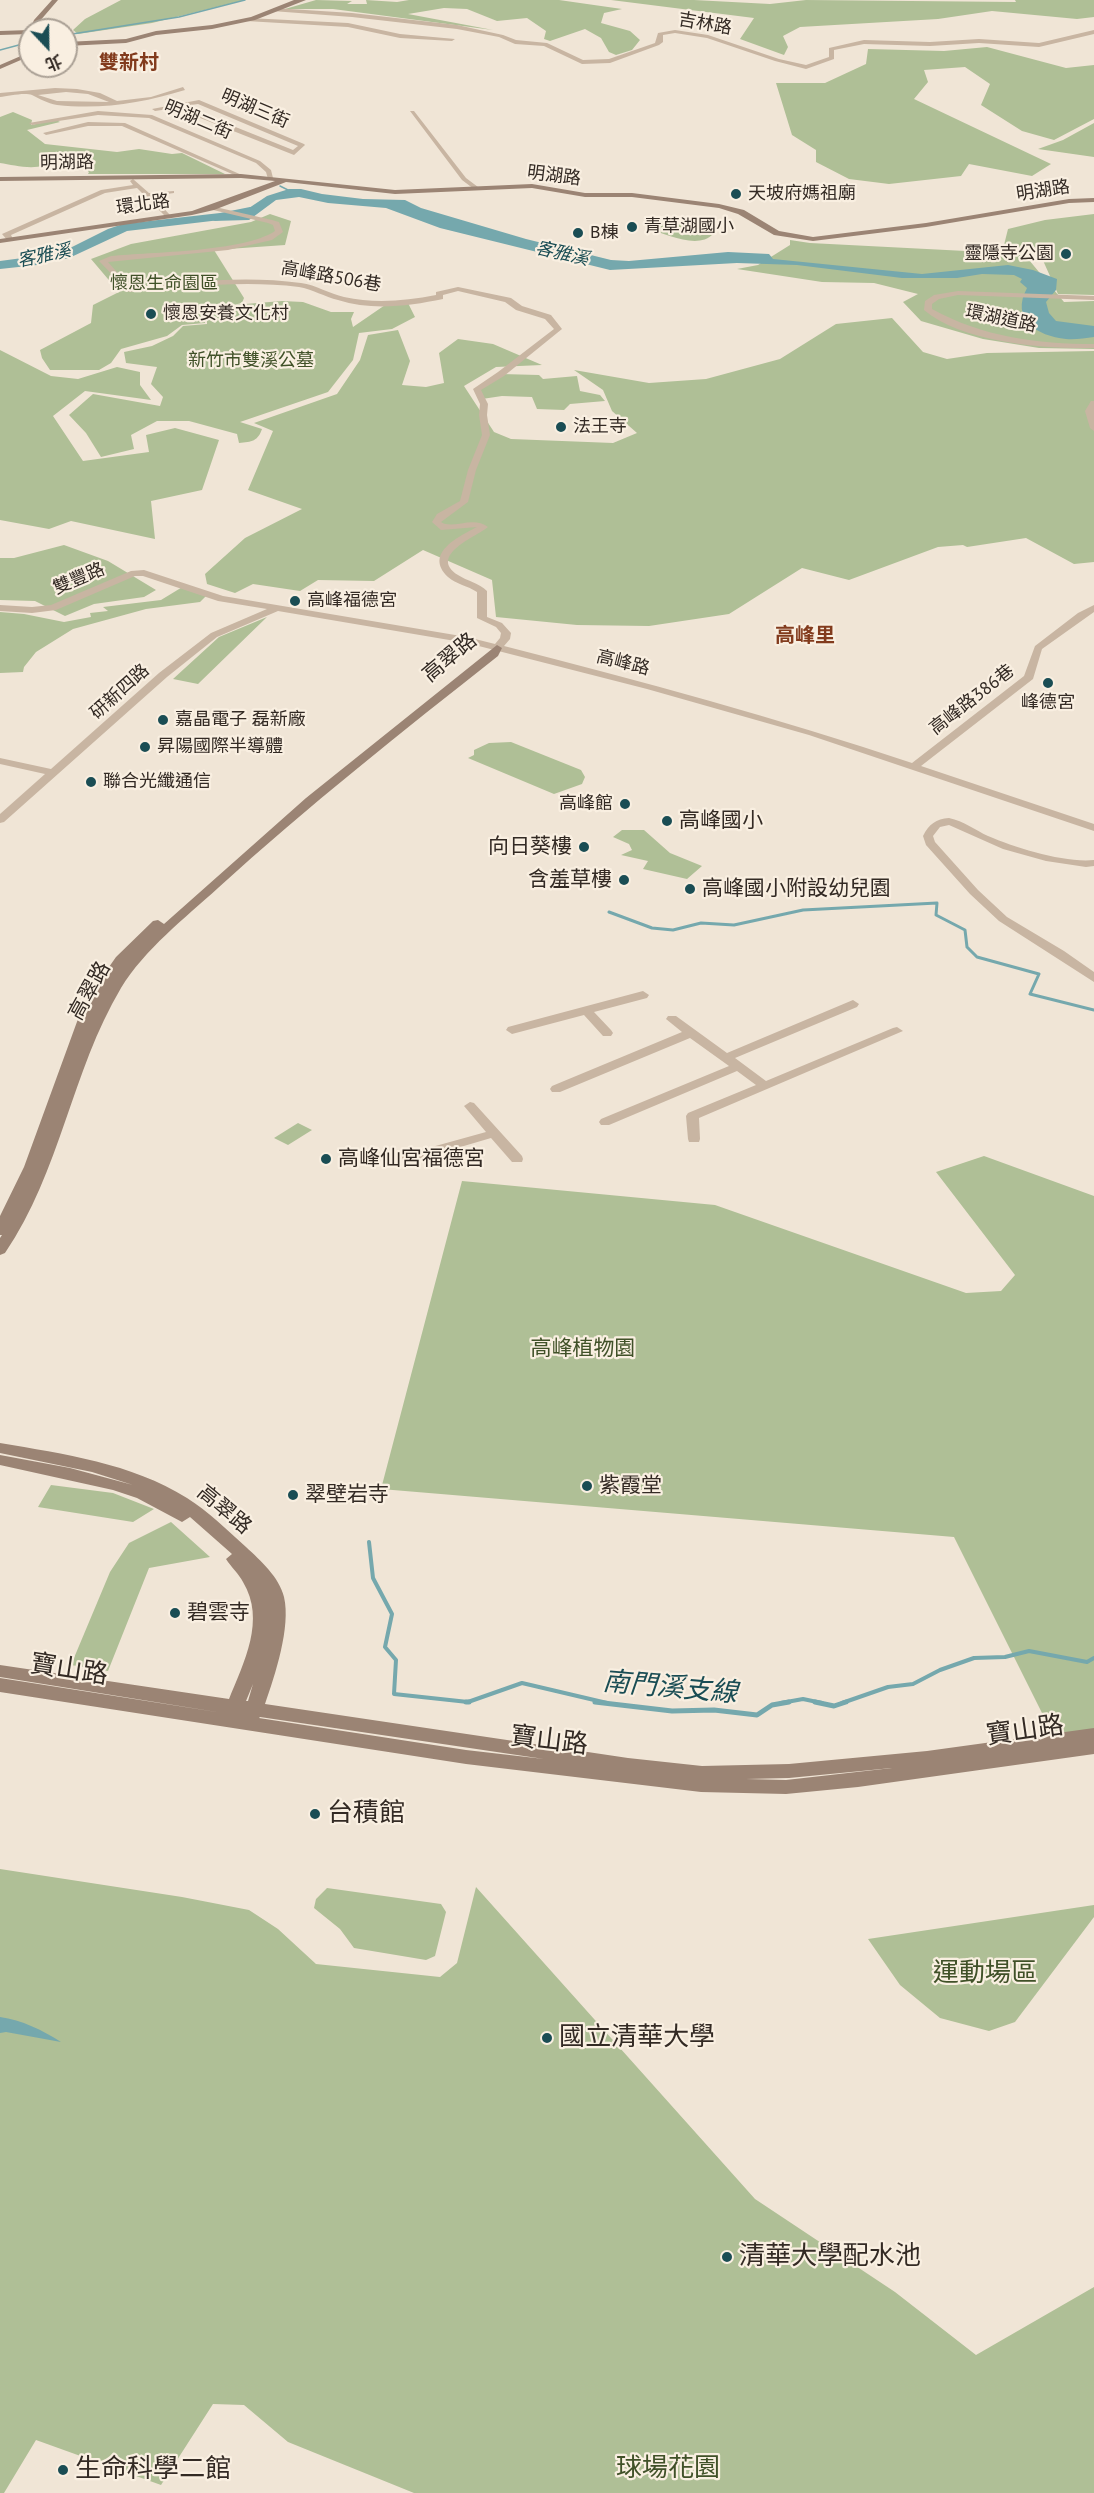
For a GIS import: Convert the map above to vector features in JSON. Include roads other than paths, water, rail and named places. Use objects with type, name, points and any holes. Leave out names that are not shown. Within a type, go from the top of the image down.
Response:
[{"type":"street","points":[[38,18],[55,0]]},
{"type":"street","points":[[78,43],[126,41],[156,33],[212,27],[248,20],[303,0]]},
{"type":"street","name":"吉林路","points":[[274,10],[352,15],[457,27],[501,36],[515,42],[544,44],[582,62],[601,63],[657,44],[660,42],[660,34],[672,32],[695,34],[729,42],[771,60],[806,67],[832,58],[831,49],[864,42],[930,44],[979,41],[1039,45],[1094,32]]},
{"type":"street","points":[[248,20],[348,25],[400,36],[452,39]]},
{"type":"street","points":[[0,33],[18,32]]},
{"type":"street","points":[[0,67],[18,59]]},
{"type":"street","points":[[36,93],[38,99],[48,102],[115,104],[152,99],[183,89]]},
{"type":"street","points":[[0,95],[58,90],[73,91],[105,97],[115,104]]},
{"type":"street","name":"明湖三街","points":[[155,109],[199,102],[302,145],[294,153],[176,106]]},
{"type":"street","points":[[150,116],[185,109]]},
{"type":"street","points":[[412,112],[464,179],[476,188]]},
{"type":"street","name":"明湖二街","points":[[32,123],[98,113],[150,116],[258,162],[269,171],[270,178]]},
{"type":"street","points":[[46,133],[88,124],[123,124],[241,176]]},
{"type":"street","points":[[129,176],[168,216]]},
{"type":"street","name":"明湖路","points":[[0,179],[241,176],[384,191],[532,186],[585,195],[665,198],[741,212],[777,233],[813,239],[926,225],[1069,201],[1094,200]]},
{"type":"street","name":"環北路","points":[[0,241],[211,208],[286,180]]},
{"type":"street","points":[[11,239],[6,234],[103,190],[139,186]]},
{"type":"street","points":[[118,197],[172,192]]},
{"type":"street","name":"高峰路506巷","points":[[211,208],[276,224],[278,235],[244,246],[111,258],[103,261],[129,290],[222,281],[302,285],[352,301],[398,304],[440,297],[439,294],[458,289],[479,296],[508,300],[519,308],[548,317],[558,329],[501,374],[477,389],[484,404],[486,435],[472,470],[464,502],[440,516],[436,522],[441,527],[453,528],[472,523],[481,524],[484,527],[459,540],[446,553],[444,559],[454,578],[482,591],[482,618],[499,625],[506,633],[505,639],[497,648]]},
{"type":"street","name":"環湖道路","points":[[1094,298],[958,293],[938,297],[928,303],[928,309],[959,327],[976,332],[1030,342],[1094,346]]},
{"type":"street","points":[[1094,402],[1089,411],[1094,428]]},
{"type":"street","name":"高峰路","points":[[134,573],[144,573],[171,581],[221,599],[399,627],[497,648],[651,687],[795,727],[1094,828]]},
{"type":"street","name":"雙豐路","points":[[0,608],[32,610],[53,608],[134,573]]},
{"type":"street","name":"高峰路386巷","points":[[915,766],[1029,676],[1038,648],[1081,615],[1094,608]]},
{"type":"street","name":"研新四路","points":[[0,820],[163,675],[214,635],[276,609]]},
{"type":"street","name":"高翠路","points":[[0,1231],[31,1167],[85,1019],[102,987],[121,960],[262,831],[485,652],[497,648]]},
{"type":"street","name":"高翠路","points":[[0,1250],[25,1212],[94,1028],[114,988],[132,962],[270,834],[494,654],[497,648]]},
{"type":"street","points":[[0,761],[54,773]]},
{"type":"street","points":[[1094,861],[1086,864],[1030,854],[982,837],[956,823],[945,821],[931,829],[928,836],[930,843],[974,892],[1003,919],[1060,953],[1094,978]]},
{"type":"street","points":[[512,1030],[643,995]]},
{"type":"street","points":[[724,1058],[853,1004]]},
{"type":"street","points":[[585,1010],[607,1033]]},
{"type":"street","points":[[672,1019],[764,1086]]},
{"type":"street","points":[[693,1139],[692,1116],[897,1031]]},
{"type":"street","points":[[556,1089],[691,1033]]},
{"type":"street","points":[[605,1122],[737,1067]]},
{"type":"street","points":[[470,1106],[516,1159]]},
{"type":"street","points":[[408,1158],[495,1133]]},
{"type":"street","name":"高翠路","points":[[0,1448],[117,1472],[140,1481],[173,1498],[232,1545],[269,1581],[270,1604],[264,1632],[231,1713]]},
{"type":"street","name":"高翠路","points":[[0,1460],[68,1472],[111,1484],[173,1509],[237,1561],[270,1604]]},
{"type":"street","points":[[251,1717],[274,1634],[270,1604]]},
{"type":"street","name":"寶山路","points":[[0,1671],[466,1757],[786,1787],[858,1780],[1094,1747]]},
{"type":"street","name":"寶山路","points":[[0,1685],[231,1713]]},
{"type":"street","name":"寶山路","points":[[701,1779],[927,1758],[1094,1735]]},
{"type":"water","name":"客雅溪","points":[[289,189],[363,199],[405,200],[421,208],[526,239],[611,260],[629,261],[728,252],[769,254],[773,259],[922,274],[1008,265],[1033,270],[1057,279],[1056,290],[1046,302],[1049,313],[1056,321],[1094,326],[1094,337],[1066,339],[1036,330],[1024,317],[1022,309],[1027,288],[1020,282],[1022,279],[1014,275],[982,274],[957,278],[902,278],[797,265],[737,263],[610,270],[440,228],[386,208],[328,203],[299,197],[276,200],[249,220],[212,221],[249,208],[267,196]]},
{"type":"water","points":[[0,2017],[32,2026],[61,2042],[6,2032],[0,2033]]},
{"type":"waterway","points":[[78,33],[179,17],[245,0]]},
{"type":"waterway","points":[[0,50],[18,45]]},
{"type":"waterway","points":[[280,186],[290,191]]},
{"type":"waterway","name":"客雅溪","points":[[0,265],[56,258],[80,249],[112,231],[127,227],[220,217],[250,210]]},
{"type":"waterway","points":[[609,912],[652,928],[673,930],[701,923],[734,925],[803,910],[937,903],[936,915],[965,930],[967,947],[977,957],[1039,974],[1030,994],[1094,1010]]},
{"type":"waterway","name":"南門溪支線","points":[[369,1542],[373,1578],[392,1614],[385,1647],[396,1660],[394,1694],[468,1702]]},
{"type":"waterway","name":"南門溪支線","points":[[842,1703],[888,1687],[913,1684],[940,1670],[974,1658],[1005,1657],[1029,1651],[1087,1662],[1094,1658]]},
{"type":"waterway","name":"南門溪支線","points":[[468,1702],[522,1683],[607,1703]]},
{"type":"waterway","name":"南門溪支線","points":[[781,1703],[803,1699],[822,1703]]},
{"type":"waterway","name":"南門溪支線","points":[[595,1702],[672,1711],[714,1710],[757,1715],[772,1705],[789,1702]]},
{"type":"waterway","name":"南門溪支線","points":[[815,1702],[834,1706],[846,1702]]},
{"type":"place","name":"天坡府媽祖廟","points":[[736,194]]},
{"type":"place","name":"青草湖國小","points":[[632,227]]},
{"type":"place","name":"B棟","points":[[578,233]]},
{"type":"place","name":"靈隱寺公園","points":[[1066,254]]},
{"type":"place","name":"懷恩安養文化村","points":[[151,314]]},
{"type":"place","name":"法王寺","points":[[561,427]]},
{"type":"place","name":"高峰福德宮","points":[[295,601]]},
{"type":"place","name":"峰德宮","points":[[1048,683]]},
{"type":"place","name":"嘉晶電子 磊新廠","points":[[163,720]]},
{"type":"place","name":"昇陽國際半導體","points":[[145,747]]},
{"type":"place","name":"聯合光纖通信","points":[[91,782]]},
{"type":"place","name":"高峰館","points":[[625,804]]},
{"type":"place","name":"高峰國小","points":[[667,821]]},
{"type":"place","name":"向日葵樓","points":[[584,847]]},
{"type":"place","name":"含羞草樓","points":[[624,880]]},
{"type":"place","name":"高峰國小附設幼兒園","points":[[690,889]]},
{"type":"place","name":"高峰仙宮福德宮","points":[[326,1159]]},
{"type":"place","name":"紫霞堂","points":[[587,1486]]},
{"type":"place","name":"翠壁岩寺","points":[[293,1495]]},
{"type":"place","name":"碧雲寺","points":[[175,1613]]},
{"type":"place","name":"台積館","points":[[315,1814]]},
{"type":"place","name":"國立清華大學","points":[[547,2038]]},
{"type":"place","name":"清華大學配水池","points":[[727,2257]]},
{"type":"place","name":"生命科學二館","points":[[63,2470]]},
{"type":"district","name":"雙新村","points":[[129,63]]},
{"type":"district","name":"高峰里","points":[[805,636]]},
{"type":"park label","name":"懷恩生命園區","points":[[164,284]]},
{"type":"park label","name":"新竹市雙溪公墓","points":[[251,361]]},
{"type":"park label","name":"高峰植物園","points":[[583,1349]]},
{"type":"park label","name":"運動場區","points":[[985,1974]]},
{"type":"park label","name":"球場花園","points":[[668,2469]]}]
